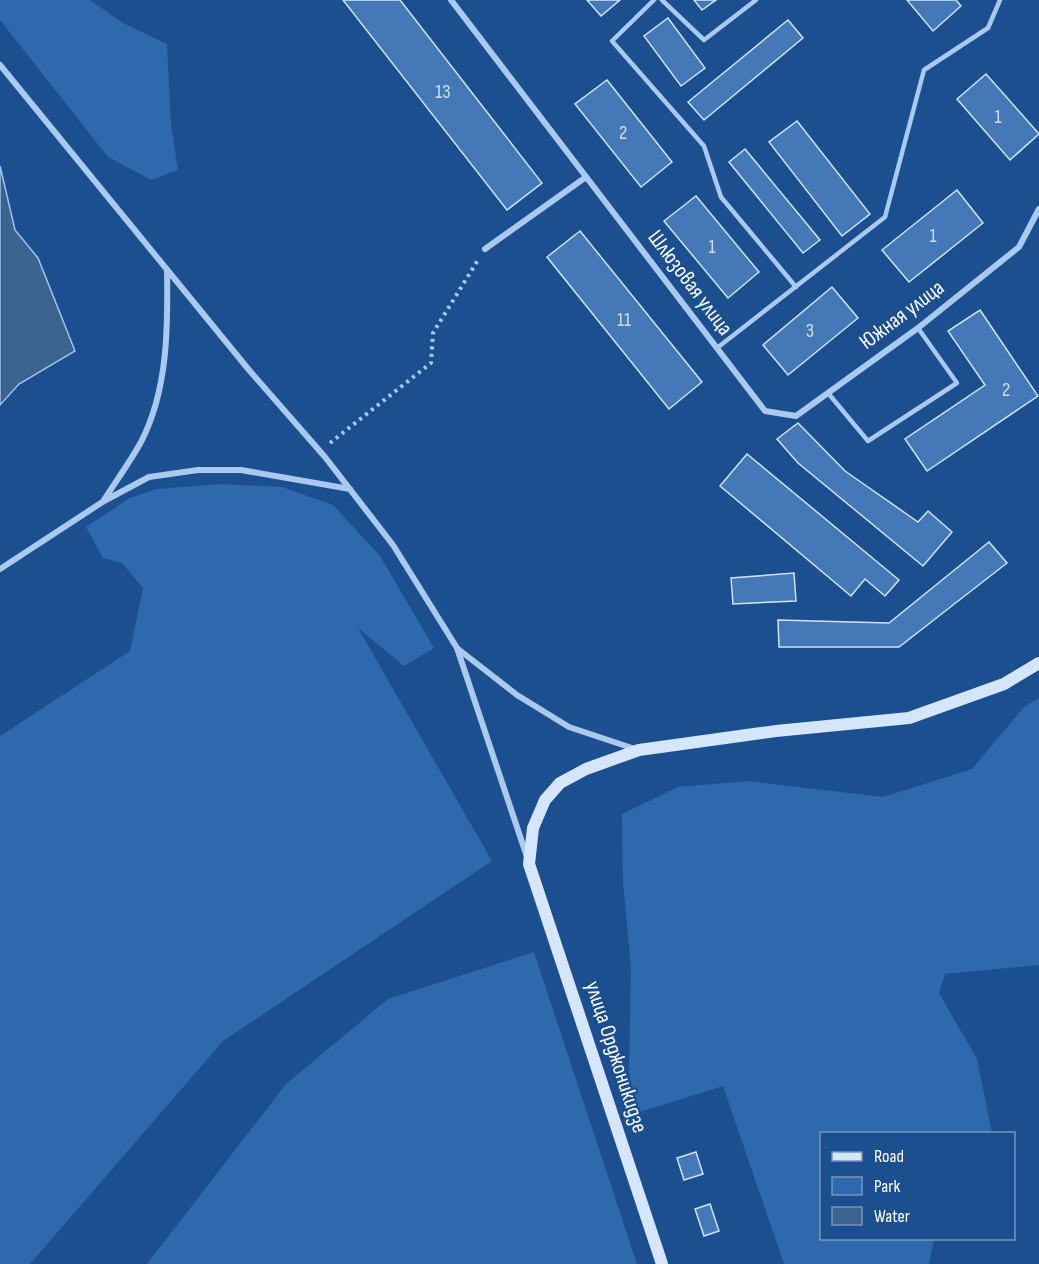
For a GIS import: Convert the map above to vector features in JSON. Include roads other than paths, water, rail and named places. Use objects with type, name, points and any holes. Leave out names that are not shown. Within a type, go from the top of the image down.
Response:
[{"type":"street","name":"Шлюзовая улица","points":[[452,0],[765,411]]},
{"type":"street","points":[[0,65],[249,370],[320,450],[393,545],[458,648],[529,864]]},
{"type":"street","points":[[485,249],[586,177]]},
{"type":"street","name":"Южная улица","points":[[765,411],[796,416],[918,328],[1019,247],[1039,209]]},
{"type":"street","points":[[104,501],[141,441],[154,411],[163,369],[168,314],[167,270]]},
{"type":"street","points":[[0,570],[104,501],[149,477],[198,470],[241,470],[350,489]]},
{"type":"street","points":[[458,648],[517,695],[569,727],[639,750]]},
{"type":"street","points":[[529,864],[533,828],[545,800],[560,783],[586,769],[639,750],[776,731],[909,718],[1004,684],[1039,663]]},
{"type":"street","name":"улица Орджоникидзе","points":[[529,864],[662,1264]]},
{"type":"lane","points":[[654,0],[612,41],[704,146],[721,197],[796,287]]},
{"type":"lane","points":[[662,0],[704,40],[756,0]]},
{"type":"lane","points":[[717,348],[885,217],[924,70],[988,28],[1000,0]]},
{"type":"lane","points":[[828,393],[868,441],[957,383],[918,328]]},
{"type":"water","points":[[0,166],[15,230],[38,258],[75,351],[19,384],[0,405]]}]
